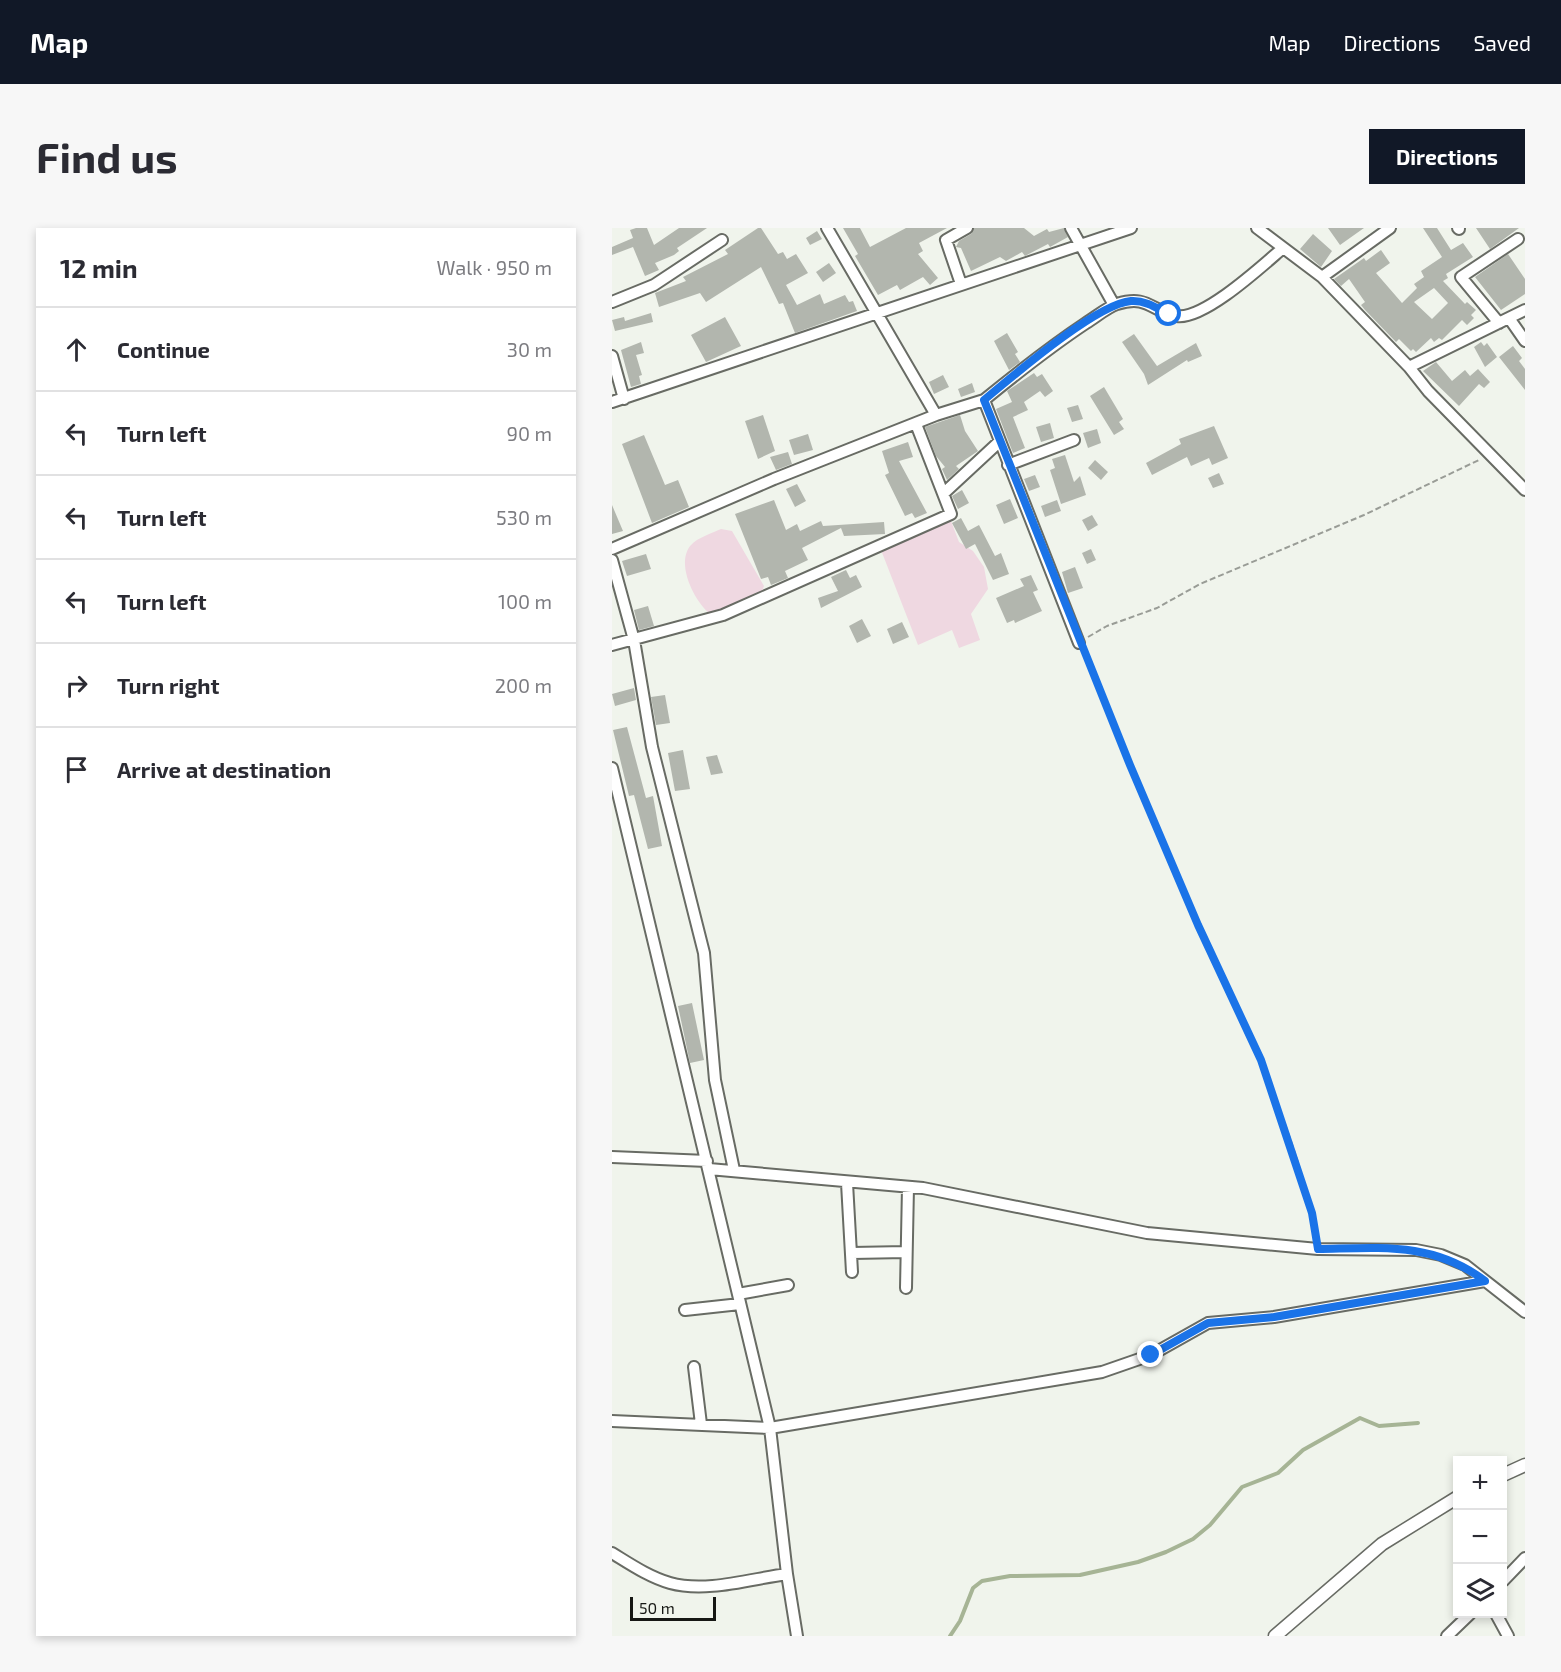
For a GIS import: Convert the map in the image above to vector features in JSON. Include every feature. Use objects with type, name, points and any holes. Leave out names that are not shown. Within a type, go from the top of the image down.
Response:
[{"type":"street","points":[[827,228],[936,415]]},
{"type":"street","points":[[961,284],[946,240],[967,228]]},
{"type":"street","points":[[1071,228],[1083,245],[1114,305]]},
{"type":"street","points":[[612,402],[1131,228]]},
{"type":"street","points":[[1257,228],[1322,277],[1409,367],[1428,392],[1525,490]]},
{"type":"street","points":[[1322,277],[1390,228]]},
{"type":"street","points":[[1518,239],[1461,277],[1525,341]]},
{"type":"street","points":[[612,302],[654,285],[722,240]]},
{"type":"street","points":[[612,549],[774,479],[936,415],[984,400],[1044,351],[1114,305],[1143,301],[1169,314],[1180,317],[1190,314],[1230,293],[1283,248]]},
{"type":"street","points":[[1409,367],[1525,310]]},
{"type":"street","points":[[612,356],[624,399]]},
{"type":"street","points":[[984,400],[1079,643]]},
{"type":"street","points":[[612,645],[723,615],[951,513],[916,424]]},
{"type":"street","points":[[1008,465],[1074,440]]},
{"type":"street","points":[[944,493],[999,442]]},
{"type":"street","points":[[612,560],[634,640],[652,747],[704,953],[714,1080],[734,1170]]},
{"type":"street","points":[[612,768],[770,1428],[787,1574],[797,1636]]},
{"type":"street","points":[[612,1157],[708,1165],[848,1183],[908,1187],[1147,1233],[1318,1249],[1416,1250],[1441,1255],[1465,1265],[1525,1312]]},
{"type":"street","points":[[848,1183],[852,1272]]},
{"type":"street","points":[[906,1288],[908,1187]]},
{"type":"street","points":[[852,1253],[906,1252]]},
{"type":"street","points":[[612,1421],[770,1428],[1102,1372],[1151,1355],[1208,1323],[1274,1317],[1485,1281]]},
{"type":"street","points":[[686,1310],[739,1299],[788,1285]]},
{"type":"street","points":[[694,1367],[702,1424]]},
{"type":"street","points":[[1507,1473],[1525,1465]]},
{"type":"street","points":[[1275,1636],[1382,1544],[1453,1500]]},
{"type":"street","points":[[612,1553],[637,1569],[670,1583],[697,1586],[787,1574]]},
{"type":"street","points":[[1507,1577],[1525,1558]]},
{"type":"street","points":[[1447,1636],[1466,1618]]},
{"type":"street","points":[[1498,1618],[1508,1636]]},
{"type":"path","points":[[1318,1249],[1312,1213],[1261,1060],[1198,925],[1079,643],[1107,626],[1157,608],[1200,584],[1364,515],[1489,455]]},
{"type":"shaded area","points":[[949,516],[959,542],[973,551],[984,567],[988,589],[971,614],[980,640],[959,648],[952,630],[918,645],[881,550]]},
{"type":"shaded area","points":[[721,529],[732,531],[764,586],[761,594],[710,614],[698,600],[688,581],[685,562],[687,553],[694,542]]},
{"type":"building","points":[[647,228],[654,245],[679,228],[707,228],[677,248],[679,251],[674,255],[655,263],[659,270],[645,276],[633,247],[612,255],[612,247],[633,238],[630,230]]},
{"type":"building","points":[[761,228],[778,254],[783,252],[787,259],[796,254],[808,273],[786,285],[797,305],[820,294],[824,304],[845,295],[849,302],[853,301],[857,311],[795,333],[783,303],[779,304],[761,267],[706,302],[700,293],[659,307],[655,293],[686,281],[683,277],[728,254],[725,250]]},
{"type":"building","points":[[843,228],[860,228],[870,247],[906,228],[947,228],[919,243],[923,251],[918,254],[938,278],[930,285],[923,277],[900,290],[897,285],[878,295],[855,256],[858,254]]},
{"type":"building","points":[[974,228],[1024,228],[1034,236],[1047,229],[1049,232],[1064,228],[1068,237],[1050,247],[1048,244],[1025,256],[1022,252],[1006,261],[1000,257],[971,271],[961,248],[956,247],[959,241],[971,234]]},
{"type":"building","points":[[1328,228],[1364,228],[1340,245]]},
{"type":"building","points":[[1423,228],[1437,228],[1451,250],[1463,243],[1473,257],[1446,274],[1448,278],[1443,281],[1465,304],[1467,302],[1476,310],[1471,315],[1474,318],[1467,325],[1462,320],[1442,340],[1439,338],[1434,342],[1431,338],[1416,352],[1413,349],[1411,351],[1399,339],[1396,342],[1365,310],[1361,305],[1365,302],[1349,279],[1341,286],[1334,279],[1364,258],[1366,261],[1381,250],[1390,263],[1376,273],[1402,303],[1417,288],[1414,284],[1424,277],[1421,271],[1442,257]],"holes":[[[1434,288],[1448,303],[1432,319],[1414,302]]]},
{"type":"building","points":[[1476,228],[1519,228],[1490,249]]},
{"type":"building","points":[[817,231],[822,239],[810,245],[806,238]]},
{"type":"building","points":[[1313,234],[1332,251],[1321,267],[1300,249]]},
{"type":"building","points":[[1508,254],[1525,279],[1525,294],[1501,310],[1475,277]]},
{"type":"building","points":[[829,263],[836,273],[823,282],[816,272]]},
{"type":"building","points":[[651,313],[653,322],[615,331],[612,320],[624,317],[625,321]]},
{"type":"building","points":[[725,317],[741,346],[706,362],[691,335]]},
{"type":"building","points":[[1007,333],[1018,352],[1015,354],[1020,362],[1009,370],[994,341]]},
{"type":"building","points":[[1134,334],[1157,366],[1196,343],[1202,356],[1188,362],[1187,360],[1148,385],[1144,374],[1122,342]]},
{"type":"building","points":[[641,342],[644,353],[636,355],[642,375],[639,376],[641,384],[631,387],[621,350]]},
{"type":"building","points":[[1481,342],[1484,346],[1487,343],[1497,357],[1485,367],[1474,347]]},
{"type":"building","points":[[1513,346],[1522,358],[1519,361],[1525,369],[1525,390],[1499,357]]},
{"type":"building","points":[[1436,362],[1452,381],[1465,370],[1470,376],[1478,369],[1490,382],[1484,388],[1479,384],[1459,406],[1423,371]]},
{"type":"building","points":[[1034,373],[1037,377],[1042,374],[1053,391],[1045,397],[1040,391],[1024,402],[1028,410],[1013,417],[1025,448],[1013,453],[996,409],[1012,402],[1007,391]]},
{"type":"building","points":[[943,375],[949,387],[934,394],[929,382]]},
{"type":"building","points":[[972,383],[975,392],[961,397],[958,389]]},
{"type":"building","points":[[1104,387],[1123,419],[1119,422],[1124,429],[1114,435],[1090,396]]},
{"type":"building","points":[[1078,405],[1083,419],[1072,422],[1067,408]]},
{"type":"building","points":[[763,415],[775,451],[758,459],[745,421]]},
{"type":"building","points":[[960,415],[965,431],[978,451],[956,466],[959,469],[947,480],[942,469],[945,467],[936,456],[925,427]]},
{"type":"building","points":[[1050,423],[1054,438],[1041,442],[1036,427]]},
{"type":"building","points":[[1214,426],[1228,458],[1212,465],[1209,458],[1191,466],[1187,457],[1152,475],[1146,463],[1181,444],[1179,439]]},
{"type":"building","points":[[1097,429],[1101,443],[1088,448],[1083,433]]},
{"type":"building","points":[[808,434],[813,450],[794,455],[789,440]]},
{"type":"building","points":[[644,435],[665,485],[678,480],[689,507],[652,523],[622,444]]},
{"type":"building","points":[[908,442],[913,457],[899,461],[927,513],[915,518],[912,513],[905,516],[885,475],[889,473],[882,451]]},
{"type":"building","points":[[788,452],[792,464],[776,470],[770,457]]},
{"type":"building","points":[[1065,455],[1074,482],[1080,476],[1086,495],[1061,504],[1050,470],[1055,468],[1052,459]]},
{"type":"building","points":[[1095,460],[1108,472],[1101,480],[1088,468]]},
{"type":"building","points":[[1219,473],[1224,484],[1213,488],[1208,478]]},
{"type":"building","points":[[1035,475],[1040,487],[1029,491],[1024,479]]},
{"type":"building","points":[[797,484],[806,501],[795,507],[786,489]]},
{"type":"building","points":[[962,490],[969,503],[958,509],[952,496]]},
{"type":"building","points":[[1010,499],[1018,518],[1004,524],[996,505]]},
{"type":"building","points":[[774,500],[786,530],[797,524],[800,531],[821,521],[823,526],[884,522],[885,534],[844,536],[841,528],[802,548],[808,560],[785,571],[788,578],[771,585],[768,577],[761,579],[735,514]]},
{"type":"building","points":[[1057,500],[1061,511],[1045,517],[1041,506]]},
{"type":"building","points":[[612,505],[623,531],[612,534]]},
{"type":"building","points":[[1092,515],[1098,525],[1088,531],[1082,520]]},
{"type":"building","points":[[961,518],[968,531],[979,525],[995,556],[1001,553],[1009,574],[993,580],[975,544],[966,549],[952,523]]},
{"type":"building","points":[[1091,549],[1096,560],[1087,564],[1082,553]]},
{"type":"building","points":[[646,554],[651,569],[627,576],[622,561]]},
{"type":"building","points":[[1075,567],[1083,588],[1068,593],[1062,572]]},
{"type":"building","points":[[846,570],[850,578],[856,575],[862,587],[821,608],[818,598],[838,591],[831,577]]},
{"type":"building","points":[[1031,575],[1038,590],[1033,592],[1042,611],[1015,623],[1014,620],[1007,623],[996,598],[1024,586],[1020,579]]},
{"type":"building","points":[[648,606],[654,626],[639,630],[634,610]]},
{"type":"building","points":[[862,619],[871,636],[857,643],[849,626]]},
{"type":"building","points":[[902,622],[909,637],[893,644],[887,629]]},
{"type":"building","points":[[634,688],[636,700],[615,706],[612,694]]},
{"type":"building","points":[[665,695],[670,723],[656,725],[651,697]]},
{"type":"building","points":[[627,727],[646,798],[653,796],[662,846],[648,849],[634,795],[629,796],[613,730]]},
{"type":"building","points":[[683,750],[690,789],[675,791],[668,753]]},
{"type":"building","points":[[717,755],[723,773],[711,775],[706,757]]},
{"type":"building","points":[[692,1003],[704,1060],[690,1063],[678,1006]]},
{"type":"waterway","points":[[950,1636],[960,1621],[973,1588],[982,1581],[1010,1576],[1080,1575],[1138,1562],[1166,1552],[1193,1539],[1210,1525],[1242,1487],[1278,1473],[1303,1450],[1360,1418],[1379,1426],[1418,1423]]},
{"type":"route","points":[[1151,1355],[1208,1323],[1274,1317],[1485,1281],[1465,1265],[1441,1255],[1416,1250],[1318,1249],[1312,1213],[1261,1060],[1198,925],[1130,765],[1079,643],[984,400],[1044,351],[1114,305],[1143,301],[1169,314]]}]
